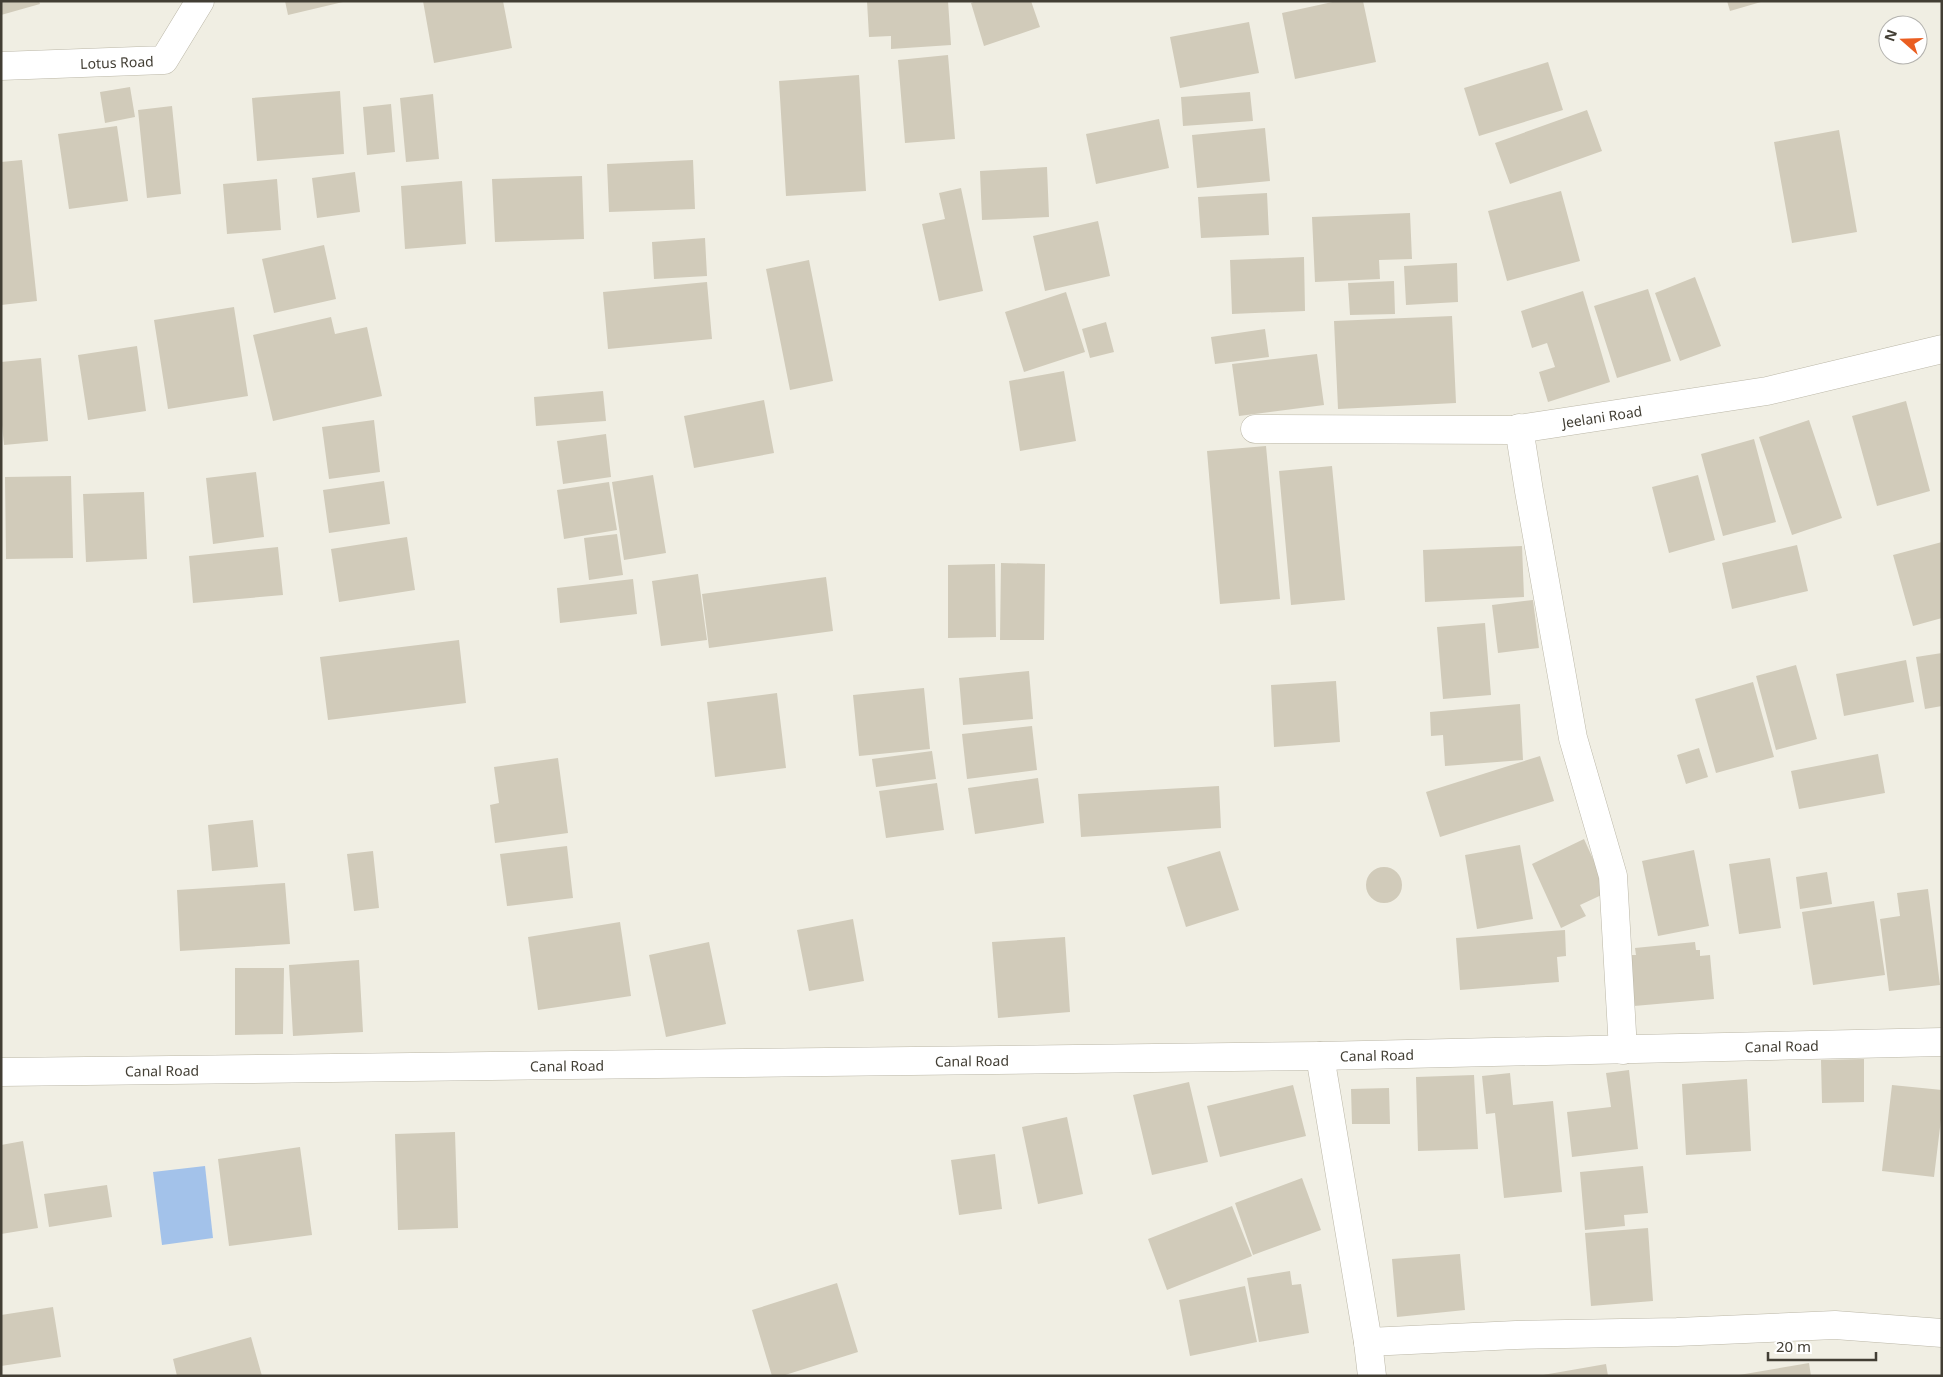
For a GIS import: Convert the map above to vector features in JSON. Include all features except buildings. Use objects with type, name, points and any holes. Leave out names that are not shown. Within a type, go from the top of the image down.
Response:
[{"type":"street","name":"Lotus Road","points":[[1,66],[164,60],[200,1]]},
{"type":"street","name":"Jeelani Road","points":[[1255,429],[1520,428],[1767,391],[1942,349]]},
{"type":"street","points":[[1520,428],[1530,501],[1573,738],[1614,876],[1623,1050]]},
{"type":"street","name":"Canal Road","points":[[1,1072],[1320,1056],[1942,1042]]},
{"type":"street","points":[[1320,1056],[1368,1342],[1372,1376]]},
{"type":"street","points":[[1368,1342],[1516,1335],[1677,1332],[1835,1325],[1942,1333]]},
{"type":"water","points":[[205,1166],[213,1238],[162,1245],[153,1172]]}]
